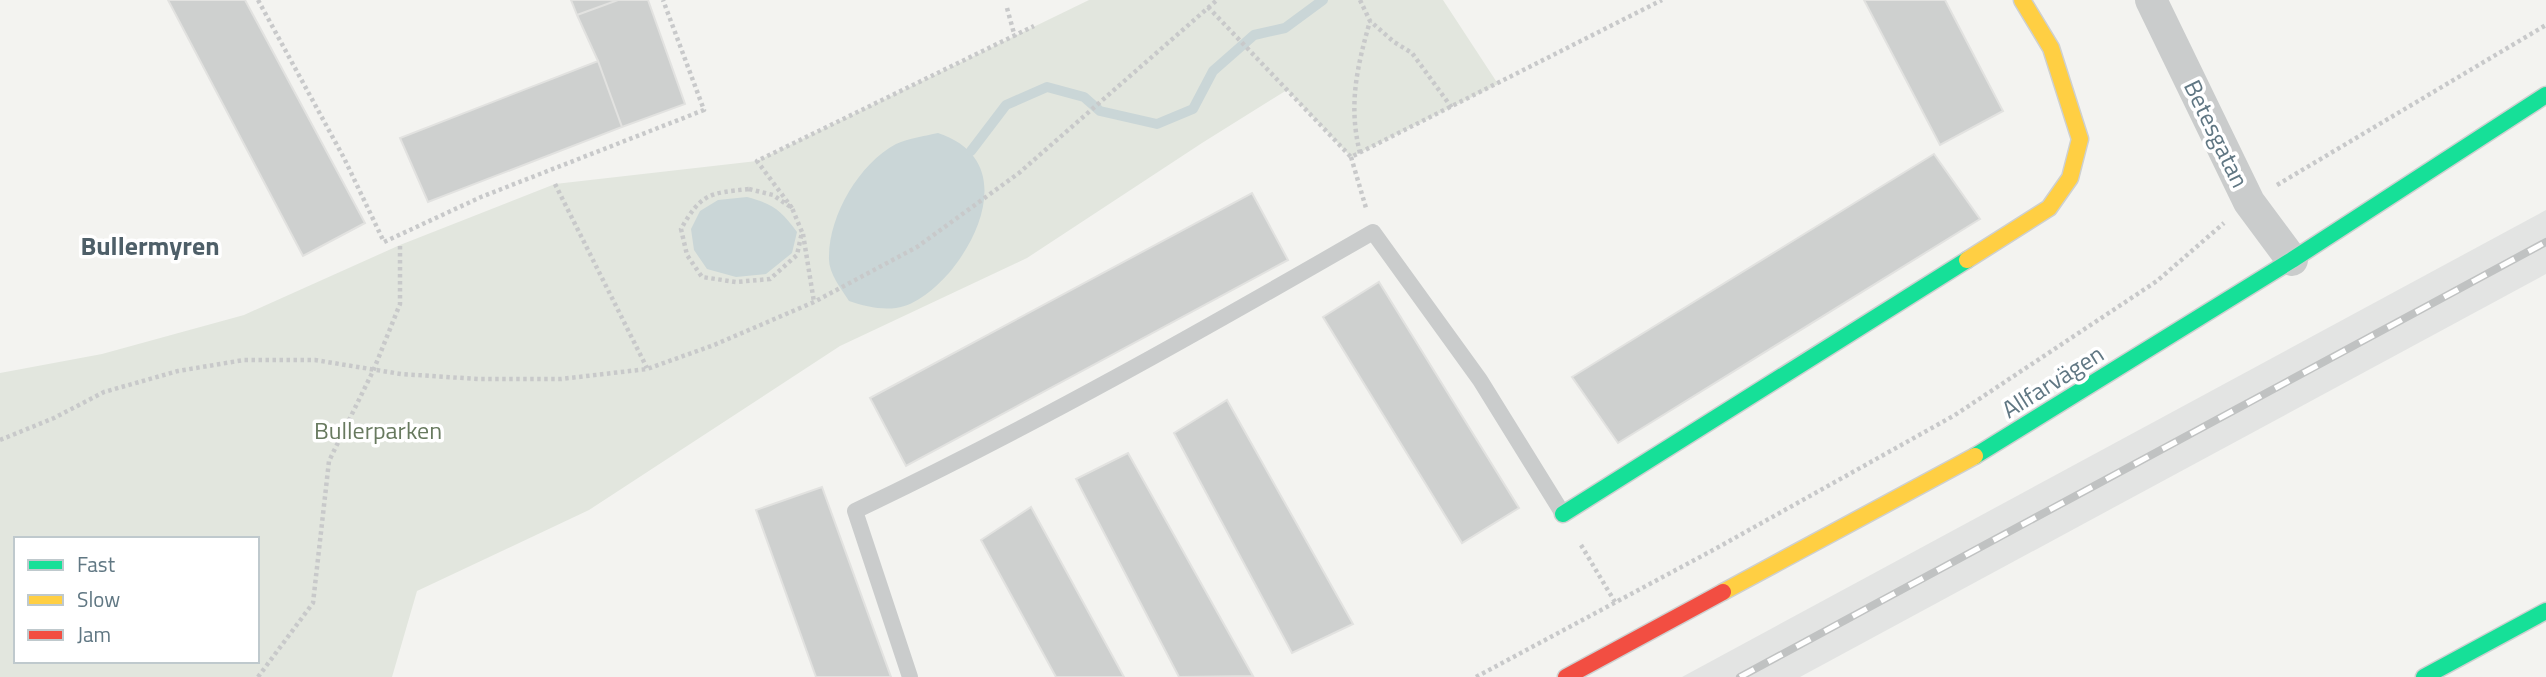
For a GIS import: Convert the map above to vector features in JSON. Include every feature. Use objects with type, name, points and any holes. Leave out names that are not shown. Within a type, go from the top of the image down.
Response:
[{"type":"street","points":[[1563,514],[2049,208],[2070,178],[2080,138],[2051,48],[2022,0]]},
{"type":"street","name":"Betesgatan","points":[[2151,0],[2249,202],[2292,260]]},
{"type":"street","name":"Allfarvägen","points":[[1566,677],[1991,447],[2292,260],[2546,95]]},
{"type":"street","points":[[2424,677],[2546,611]]},
{"type":"lane","points":[[910,677],[855,511],[996,442],[1200,332],[1373,232],[1480,380],[1563,514]]},
{"type":"path","points":[[258,0],[344,158],[384,242],[481,197],[704,110],[663,0]]},
{"type":"path","points":[[0,440],[54,418],[104,392],[178,371],[244,360],[314,360],[478,379],[562,379],[647,369],[714,345],[814,302],[917,247],[1030,165],[1217,0]]},
{"type":"path","points":[[1360,0],[1370,21],[1394,42],[1412,53],[1452,108]]},
{"type":"path","points":[[1351,157],[1662,0]]},
{"type":"path","points":[[1007,8],[1015,37]]},
{"type":"path","points":[[1208,8],[1351,157],[1373,232]]},
{"type":"path","points":[[1360,153],[1354,129],[1356,68],[1370,21]]},
{"type":"path","points":[[1476,677],[1715,549],[1955,415],[2157,281],[2249,202],[2546,25]]},
{"type":"path","points":[[814,302],[802,232],[792,208],[757,161],[1034,26]]},
{"type":"path","points":[[555,184],[647,369]]},
{"type":"path","points":[[792,208],[773,195],[749,189],[718,192],[694,205],[681,229],[687,255],[702,276],[736,282],[771,279],[797,255],[802,232]]},
{"type":"path","points":[[258,677],[313,603],[329,461],[374,369],[400,304],[400,245]]},
{"type":"path","points":[[1563,514],[1615,602]]},
{"type":"shaded area","points":[[938,133],[961,144],[975,159],[983,176],[981,216],[973,236],[949,273],[918,300],[896,308],[866,306],[849,301],[829,263],[830,241],[840,208],[859,177],[882,153],[901,142]]},
{"type":"shaded area","points":[[747,197],[776,209],[791,224],[797,232],[792,253],[766,274],[736,277],[707,269],[694,250],[691,229],[700,211],[718,200]]},
{"type":"shaded area","points":[[2546,210],[2546,274],[1800,677],[1682,677]]},
{"type":"green space","name":"Bullerparken","points":[[1089,0],[1443,0],[1498,84],[1351,157],[1287,90],[1027,258],[840,346],[589,510],[417,591],[392,677],[0,677],[0,373],[102,354],[244,315],[400,245],[555,184],[757,161]]},
{"type":"building","points":[[168,0],[245,0],[365,223],[303,256]]},
{"type":"building","points":[[571,0],[618,0],[577,15]]},
{"type":"building","points":[[618,0],[648,0],[685,104],[622,127],[598,61],[577,15]]},
{"type":"building","points":[[1864,0],[1945,0],[2003,111],[1940,145]]},
{"type":"building","points":[[598,61],[622,127],[428,202],[400,138]]},
{"type":"building","points":[[1934,154],[1980,219],[1618,443],[1572,377]]},
{"type":"building","points":[[1252,193],[1288,260],[906,466],[870,398]]},
{"type":"building","points":[[1379,282],[1519,508],[1462,543],[1323,317]]},
{"type":"building","points":[[1227,400],[1353,624],[1292,653],[1174,433]]},
{"type":"building","points":[[1128,453],[1253,676],[1179,677],[1076,479]]},
{"type":"building","points":[[822,487],[891,677],[816,677],[756,510]]},
{"type":"building","points":[[1031,507],[1124,677],[1056,677],[981,540]]},
{"type":"waterway","points":[[971,151],[1006,105],[1047,87],[1084,97],[1100,111],[1157,124],[1193,109],[1213,71],[1254,35],[1285,28],[1323,0]]},
{"type":"railway","points":[[1740,677],[2546,242]]},
{"type":"traffic: fast","points":[[1975,456],[2292,260],[2546,95]]},
{"type":"traffic: fast","points":[[1563,514],[1967,260]]},
{"type":"traffic: fast","points":[[2424,677],[2546,611]]},
{"type":"traffic: slow","points":[[1967,260],[2049,208],[2070,178],[2080,139],[2051,48],[2022,0]]},
{"type":"traffic: slow","points":[[1723,592],[1975,456]]},
{"type":"traffic: jam","points":[[1566,677],[1723,592]]},
{"type":"district","name":"Bullermyren","points":[[150,246]]}]
